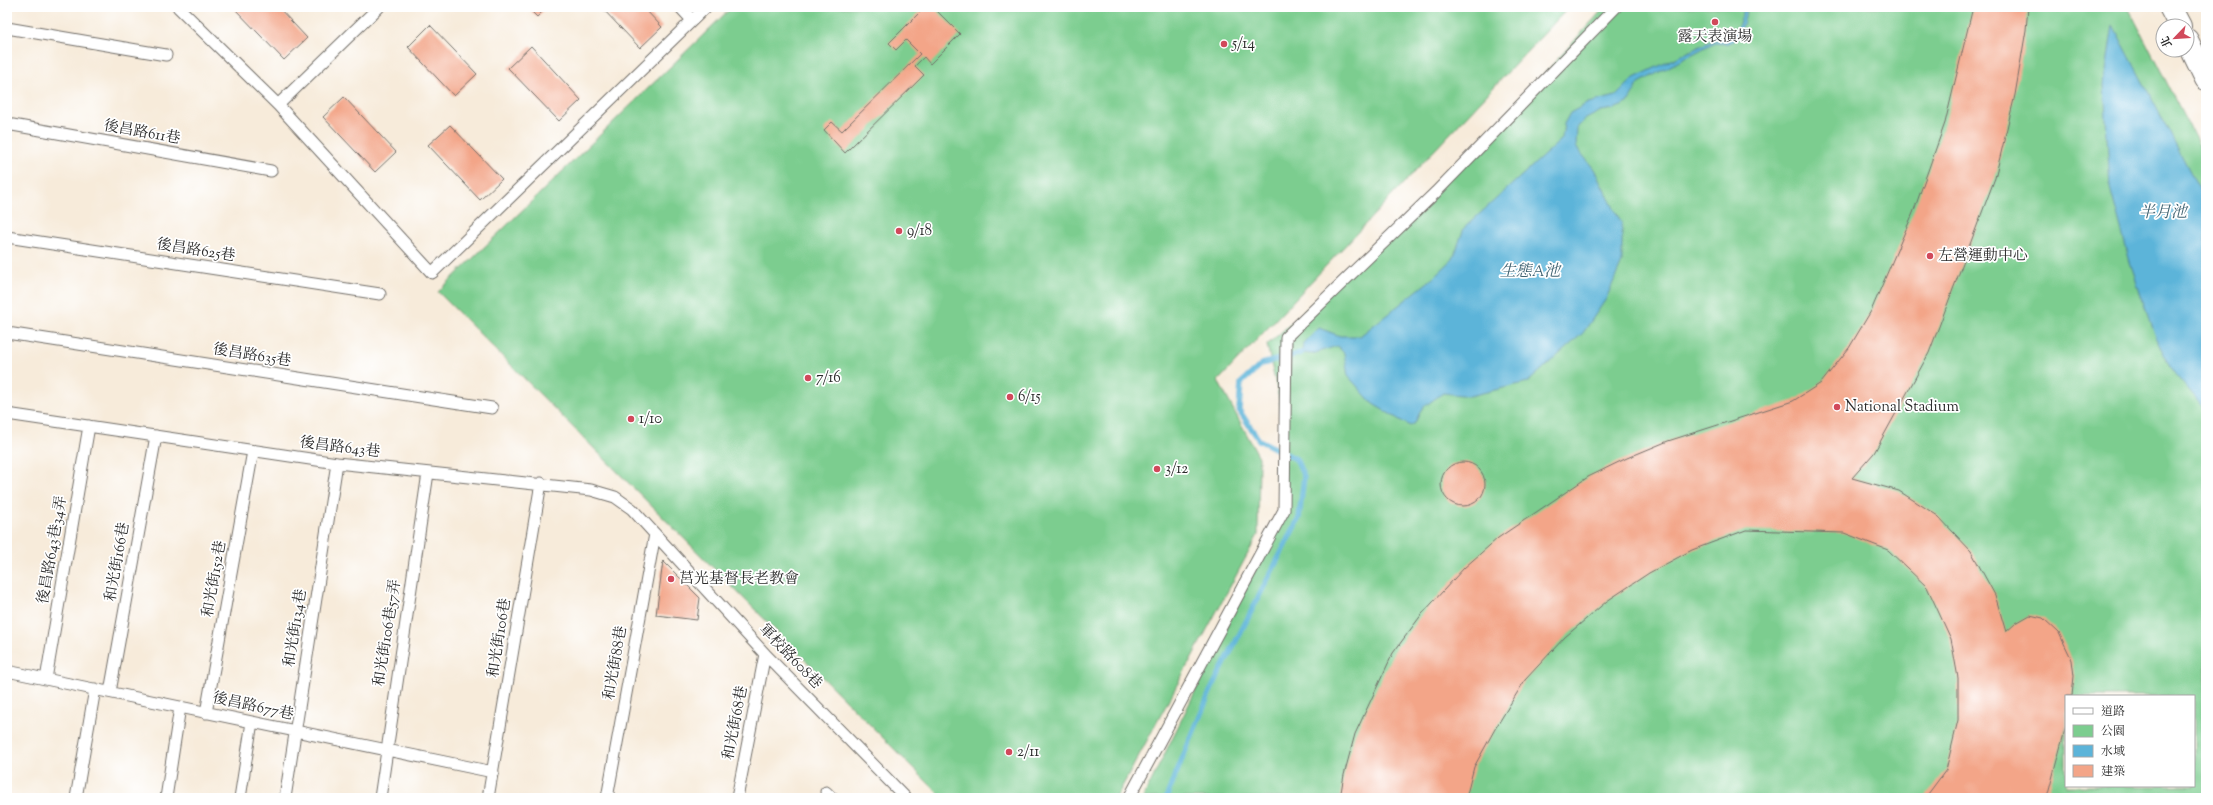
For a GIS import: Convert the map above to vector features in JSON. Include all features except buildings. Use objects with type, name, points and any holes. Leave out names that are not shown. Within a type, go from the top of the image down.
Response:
[{"type":"street","points":[[2170,7],[2176,18]]},
{"type":"street","points":[[2195,56],[2206,79]]},
{"type":"lane","points":[[178,7],[278,106],[432,273],[706,7]]},
{"type":"lane","points":[[278,106],[379,7]]},
{"type":"lane","points":[[680,7],[692,20]]},
{"type":"lane","points":[[1129,798],[1284,510],[1286,337],[1436,192],[1616,7]]},
{"type":"lane","points":[[7,28],[166,55]]},
{"type":"lane","name":"後昌路611巷","points":[[7,124],[271,171]]},
{"type":"lane","name":"後昌路625巷","points":[[7,237],[380,294]]},
{"type":"lane","name":"後昌路635巷","points":[[7,333],[492,408]]},
{"type":"lane","name":"後昌路643巷","points":[[7,414],[337,463],[541,483],[591,490],[615,497],[632,509],[655,534]]},
{"type":"lane","name":"後昌路643巷34弄","points":[[46,679],[89,426]]},
{"type":"lane","name":"和光街166巷","points":[[110,692],[156,436]]},
{"type":"lane","name":"和光街152巷","points":[[206,713],[253,451]]},
{"type":"lane","name":"和光街134巷","points":[[285,798],[337,463]]},
{"type":"lane","name":"和光街106巷57弄","points":[[380,798],[428,473]]},
{"type":"lane","name":"和光街106巷","points":[[488,798],[541,483]]},
{"type":"lane","name":"軍校路608巷","points":[[655,534],[765,654],[906,798]]},
{"type":"lane","name":"和光街88巷","points":[[607,798],[655,534]]},
{"type":"lane","name":"和光街68巷","points":[[736,798],[765,654]]},
{"type":"lane","name":"後昌路677巷","points":[[7,671],[492,772]]},
{"type":"lane","points":[[76,798],[95,689]]},
{"type":"lane","points":[[166,798],[180,707]]},
{"type":"lane","points":[[240,798],[252,722]]},
{"type":"green space","points":[[732,7],[1569,7],[1218,381],[1259,457],[1258,535],[1116,798],[943,798],[438,292]]},
{"type":"green space","points":[[1605,7],[2128,7],[2206,159],[2206,798],[1143,798],[1284,510],[1284,421],[1267,345],[1436,192]]},
{"type":"water","name":"生態A池","points":[[1745,7],[1747,7],[1745,17],[1739,34],[1731,42],[1726,44],[1713,43],[1639,83],[1628,103],[1614,109],[1601,111],[1584,120],[1577,128],[1576,147],[1594,169],[1622,224],[1622,262],[1606,299],[1583,333],[1528,382],[1470,396],[1443,393],[1422,408],[1415,423],[1410,426],[1373,404],[1348,376],[1344,353],[1337,346],[1312,354],[1301,353],[1304,343],[1319,328],[1340,336],[1360,336],[1433,278],[1453,259],[1464,228],[1562,139],[1564,124],[1570,113],[1588,103],[1616,96],[1634,78],[1707,43],[1715,40],[1727,41],[1737,29]]},
{"type":"water","name":"半月池","points":[[2113,25],[2206,202],[2206,411],[2174,373],[2155,337],[2131,266],[2110,188],[2104,84]]},
{"type":"waterway","points":[[1166,798],[1210,692],[1299,518],[1304,477],[1296,459],[1259,440],[1239,410],[1241,383],[1262,364],[1301,353]]},
{"type":"place","name":"露天表演場","points":[[1715,22]]},
{"type":"place","name":"5/14","points":[[1224,44]]},
{"type":"place","name":"9/18","points":[[899,231]]},
{"type":"place","name":"左營運動中心","points":[[1930,256]]},
{"type":"place","name":"7/16","points":[[808,378]]},
{"type":"place","name":"6/15","points":[[1010,397]]},
{"type":"place","name":"National Stadium","points":[[1837,407]]},
{"type":"place","name":"1/10","points":[[631,419]]},
{"type":"place","name":"3/12","points":[[1157,469]]},
{"type":"place","name":"莒光基督長老教會","points":[[671,579]]},
{"type":"place","name":"2/11","points":[[1009,752]]}]
